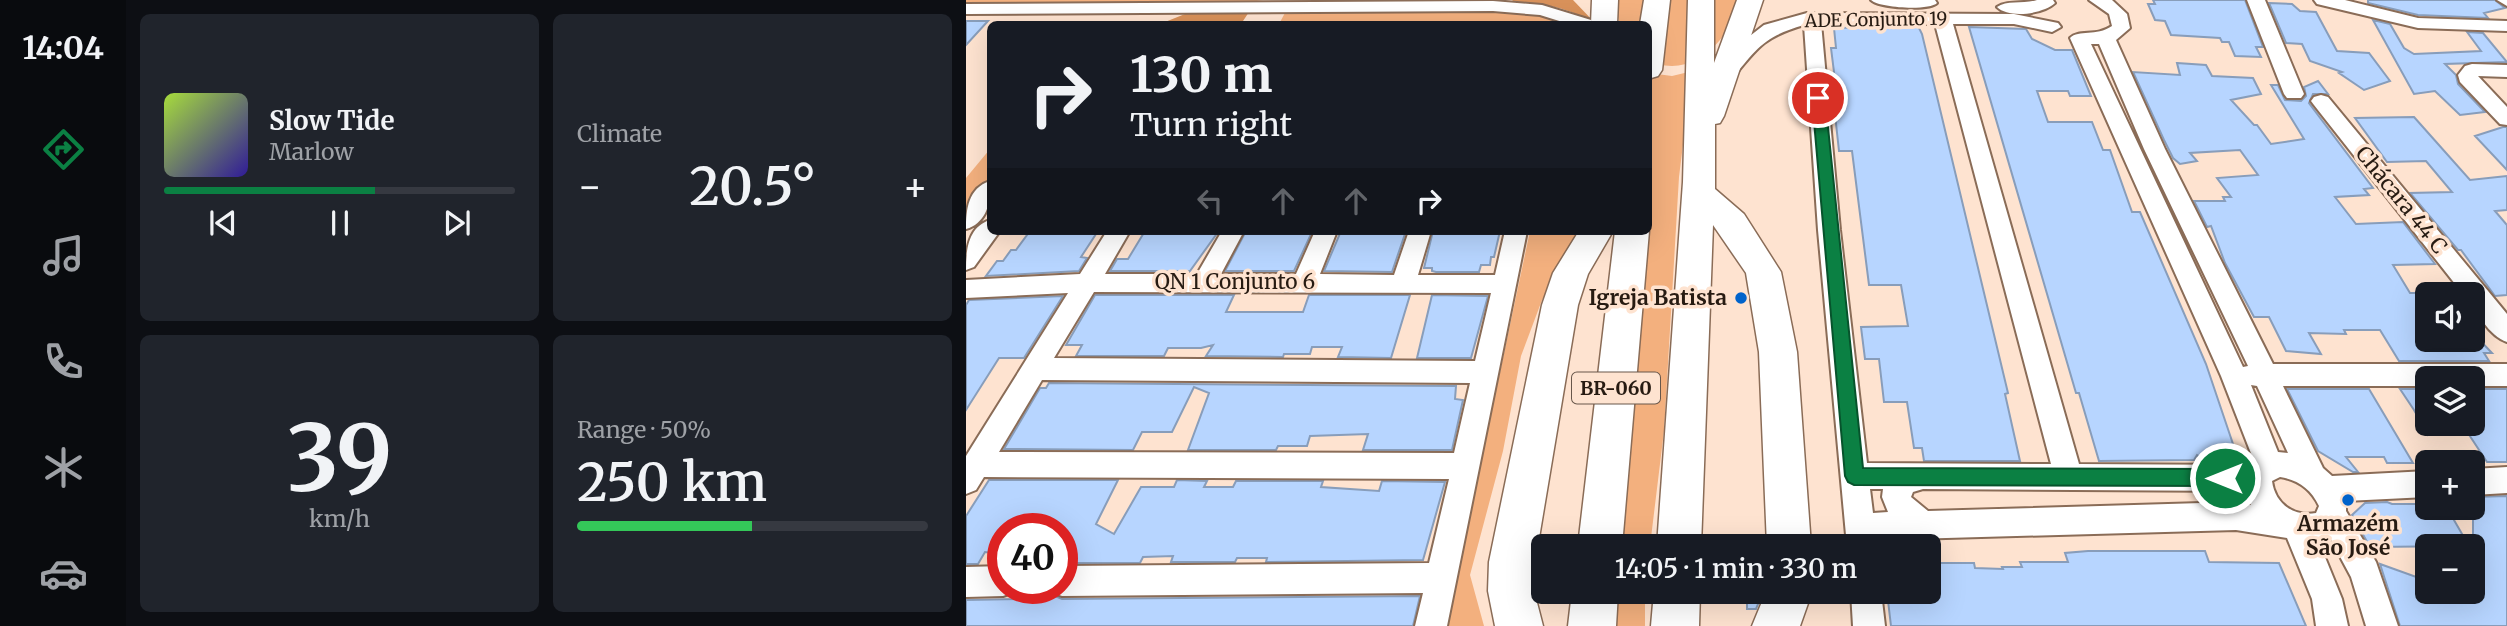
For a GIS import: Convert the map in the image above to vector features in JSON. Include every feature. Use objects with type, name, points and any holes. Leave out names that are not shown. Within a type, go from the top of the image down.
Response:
[{"type":"highway","points":[[1604,21],[1605,0]]},
{"type":"highway","points":[[1652,39],[1657,0]]},
{"type":"highway","name":"BR-060","points":[[1680,534],[1698,192],[1700,0]]},
{"type":"highway","points":[[1698,135],[1711,112],[1750,0]]},
{"type":"highway","points":[[1698,192],[1732,223],[1763,272],[1778,352],[1788,534]]},
{"type":"highway","points":[[1519,626],[1511,591],[1512,562],[1560,305],[1571,273],[1594,235]]},
{"type":"highway","name":"BR-060","points":[[1601,534],[1632,235]]},
{"type":"highway","points":[[1592,626],[1594,604]]},
{"type":"highway","points":[[1675,626],[1676,604]]},
{"type":"highway","points":[[1776,626],[1784,604]]},
{"type":"street","name":"ADE Conjunto 19","points":[[1880,0],[2014,19],[2052,27],[2079,38]]},
{"type":"street","points":[[2098,0],[2112,7],[2122,21],[2121,28],[2106,38],[2079,38],[2234,376],[2264,472],[2261,498],[2268,509],[2295,526],[2327,599],[2332,626]]},
{"type":"street","points":[[2256,0],[2294,94]]},
{"type":"street","points":[[2323,0],[2418,23],[2507,26]]},
{"type":"street","name":"ADE Conjunto 19","points":[[1721,79],[1752,43],[1770,29],[1811,11],[1940,7],[2020,8],[2049,1]]},
{"type":"street","points":[[2049,1],[2042,13],[2052,27]]},
{"type":"street","points":[[1940,7],[2068,476]]},
{"type":"street","points":[[1149,21],[1172,8]]},
{"type":"street","points":[[966,9],[1109,16],[1172,8],[1518,8],[1563,15],[1578,21]]},
{"type":"street","points":[[1811,11],[1832,257],[1861,534]]},
{"type":"street","points":[[2106,38],[2135,109],[2365,572],[2382,626]]},
{"type":"street","points":[[2507,71],[2479,69],[2472,70],[2468,75],[2470,82],[2507,119]]},
{"type":"street","name":"Chácara 44 C","points":[[2321,101],[2507,332]]},
{"type":"street","points":[[2109,108],[2135,109]]},
{"type":"street","points":[[966,221],[987,193]]},
{"type":"street","points":[[966,261],[987,232]]},
{"type":"street","points":[[971,472],[1117,235]]},
{"type":"street","points":[[1205,282],[1231,235]]},
{"type":"street","points":[[1305,282],[1324,235]]},
{"type":"street","points":[[1403,283],[1419,235]]},
{"type":"street","points":[[1431,626],[1515,235]]},
{"type":"street","name":"QN 1 Conjunto 6","points":[[966,289],[1087,283],[1505,284]]},
{"type":"street","points":[[2204,313],[2236,312]]},
{"type":"street","points":[[1034,369],[1486,372]]},
{"type":"street","points":[[2234,376],[2507,375]]},
{"type":"street","points":[[1854,476],[2225,478],[2291,465],[2324,493],[2328,522],[2320,527],[2295,526],[2236,516],[1923,523],[1874,534]]},
{"type":"street","points":[[971,472],[1466,466]]},
{"type":"street","points":[[1919,478],[1905,481],[1896,491],[1896,497],[1900,509],[1923,523]]},
{"type":"street","points":[[2225,478],[2238,495],[2240,505],[2236,516]]},
{"type":"street","points":[[2485,481],[2507,480]]},
{"type":"street","points":[[2324,493],[2415,485]]},
{"type":"street","points":[[1078,581],[1441,578]]},
{"type":"street","points":[[966,582],[987,581]]},
{"type":"street","points":[[1867,604],[1869,626]]},
{"type":"shaded area","points":[[966,0],[1263,0],[1229,5],[966,4]]},
{"type":"shaded area","points":[[1573,0],[1593,21],[1566,10],[1533,3],[1511,2]]},
{"type":"shaded area","points":[[1613,0],[1744,0],[1721,39],[1711,50],[1687,64],[1657,64],[1652,42],[1652,21],[1619,21]]},
{"type":"shaded area","points":[[1286,11],[1527,11],[1563,21],[1281,21]]},
{"type":"shaded area","points":[[1249,12],[1243,21],[1168,21],[1185,14]]},
{"type":"shaded area","points":[[1701,69],[1686,120],[1679,177],[1664,431],[1651,534],[1620,534],[1648,235],[1652,235],[1652,73],[1672,76]]},
{"type":"shaded area","points":[[987,153],[987,185],[966,212],[966,178]]},
{"type":"shaded area","points":[[1529,235],[1580,235],[1542,300],[1521,356],[1503,451],[1470,575],[1484,626],[1446,626]]},
{"type":"shaded area","points":[[1614,604],[1645,604],[1645,626],[1612,626]]},
{"type":"building","points":[[2153,0],[2245,0],[2263,47],[2256,47],[2261,57],[2235,56],[2229,42],[2222,42],[2220,38],[2171,35],[2165,21],[2155,20],[2148,4],[2155,4]]},
{"type":"building","points":[[2368,0],[2495,0],[2505,8],[2484,13],[2488,18],[2418,15],[2368,3]]},
{"type":"building","points":[[2269,3],[2292,4],[2300,11],[2316,12],[2337,51],[2369,53],[2390,81],[2364,90],[2339,73],[2342,72],[2310,61],[2302,44],[2286,43]]},
{"type":"building","points":[[2373,20],[2390,24],[2404,48],[2414,54],[2481,51],[2467,32],[2483,33],[2507,62],[2445,64],[2456,75],[2458,84],[2485,112],[2460,115],[2435,91],[2414,94]]},
{"type":"building","points":[[966,21],[987,21],[987,22],[966,45]]},
{"type":"building","points":[[1918,26],[2008,393],[2005,394],[2020,461],[1924,461],[1922,448],[1914,448],[1907,402],[1884,402],[1879,359],[1865,359],[1861,327],[1908,326],[1901,285],[1869,285],[1852,151],[1839,151],[1833,96],[1837,96],[1831,48],[1836,48],[1834,28]]},
{"type":"building","points":[[1969,27],[2026,29],[2032,39],[2055,50],[2072,50],[2091,96],[2070,96],[2068,91],[2037,91],[2048,122],[2092,122],[2103,150],[2110,150],[2132,212],[2140,212],[2206,364],[2233,444],[2224,454],[2207,455],[2204,459],[2197,455],[2194,460],[2099,461],[2079,393],[2076,393]]},
{"type":"building","points":[[2177,63],[2206,65],[2212,76],[2253,78],[2261,94],[2231,100],[2257,125],[2271,144],[2304,139],[2271,85],[2278,85],[2285,100],[2301,101],[2306,96],[2304,87],[2318,81],[2328,94],[2313,94],[2309,103],[2373,188],[2364,189],[2369,195],[2335,197],[2356,224],[2403,222],[2435,264],[2393,265],[2410,293],[2415,293],[2415,352],[2485,352],[2485,346],[2492,353],[2484,353],[2489,361],[2399,361],[2380,330],[2344,330],[2346,334],[2309,333],[2321,354],[2286,351],[2269,317],[2254,317],[2225,263],[2211,226],[2207,227],[2194,201],[2225,201],[2223,197],[2231,197],[2217,178],[2258,175],[2240,150],[2190,153],[2197,161],[2180,164],[2173,158],[2133,72],[2180,75]]},
{"type":"building","points":[[2414,117],[2470,180],[2507,176],[2507,210],[2495,211],[2507,225],[2507,295],[2495,296],[2461,250],[2458,250],[2410,193],[2452,192],[2426,161],[2387,162],[2355,118]]},
{"type":"building","points":[[2507,127],[2507,170],[2475,136]]},
{"type":"building","points":[[1027,235],[1095,235],[1081,257],[1087,258],[1079,271],[986,276],[997,261],[1003,261],[1011,250],[1016,250]]},
{"type":"building","points":[[1143,235],[1216,235],[1190,271],[1110,271],[1117,259],[1128,259]]},
{"type":"building","points":[[1244,235],[1311,235],[1294,271],[1225,271]]},
{"type":"building","points":[[1339,235],[1405,235],[1392,272],[1324,271]]},
{"type":"building","points":[[1432,235],[1499,235],[1490,265],[1481,265],[1479,272],[1436,272],[1432,271],[1432,268],[1424,268]]},
{"type":"building","points":[[1095,295],[1234,295],[1226,312],[1303,312],[1309,295],[1410,295],[1391,358],[1338,357],[1342,347],[1312,347],[1310,354],[1284,354],[1283,357],[1206,356],[1213,345],[1201,348],[1168,348],[1164,356],[1076,356],[1082,345],[1066,345]]},
{"type":"building","points":[[1432,295],[1488,296],[1471,358],[1417,358]]},
{"type":"building","points":[[1063,296],[1024,358],[999,358],[966,410],[966,305],[969,300]]},
{"type":"building","points":[[1049,383],[1456,386],[1455,399],[1463,400],[1452,450],[1363,450],[1368,434],[1310,436],[1307,446],[1278,446],[1276,450],[1188,450],[1209,393],[1194,387],[1172,432],[1142,432],[1133,450],[1004,449],[1040,388],[1046,388]]},
{"type":"building","points":[[2287,389],[2369,389],[2413,463],[2387,463],[2384,457],[2346,457],[2358,472],[2353,472],[2318,451]]},
{"type":"building","points":[[2400,389],[2415,389],[2414,410]]},
{"type":"building","points":[[2485,389],[2507,389],[2507,462],[2487,462],[2485,450],[2479,450],[2470,436],[2485,436]]},
{"type":"building","points":[[989,480],[1118,480],[1096,524],[1114,534],[1141,487],[1174,487],[1177,480],[1207,481],[1204,487],[1233,487],[1236,481],[1323,481],[1321,487],[1379,491],[1382,481],[1445,482],[1423,560],[1266,562],[1267,558],[1237,558],[1235,562],[1171,562],[1173,556],[1143,557],[1140,563],[1078,563],[1078,513],[987,513],[987,552],[978,564],[966,564],[966,516]]},
{"type":"building","points":[[2507,496],[2507,626],[2400,626],[2380,564],[2415,577],[2415,604],[2485,604],[2485,534],[2473,534],[2473,520],[2485,520],[2485,497]]},
{"type":"building","points":[[2365,503],[2415,504],[2415,520],[2454,520],[2462,534],[2415,534],[2415,547],[2370,547],[2352,515]]},
{"type":"building","points":[[2205,551],[2209,562],[2279,563],[2306,626],[1891,626],[1888,604],[1941,604],[1941,563],[1974,563],[1975,568],[2003,569],[2002,567],[2022,567],[2020,562],[2068,562],[2065,553]]},
{"type":"building","points":[[1420,596],[1413,626],[966,626],[966,600],[987,600],[987,604],[1078,604],[1078,599]]},
{"type":"building","points":[[1747,604],[1758,604],[1756,609],[1747,609]]},
{"type":"place","name":"Igreja Batista","points":[[1741,298]]},
{"type":"place","name":"Armazém São José","points":[[2348,500]]},
{"type":"route","points":[[1818,98],[1854,476],[2225,478]]}]
